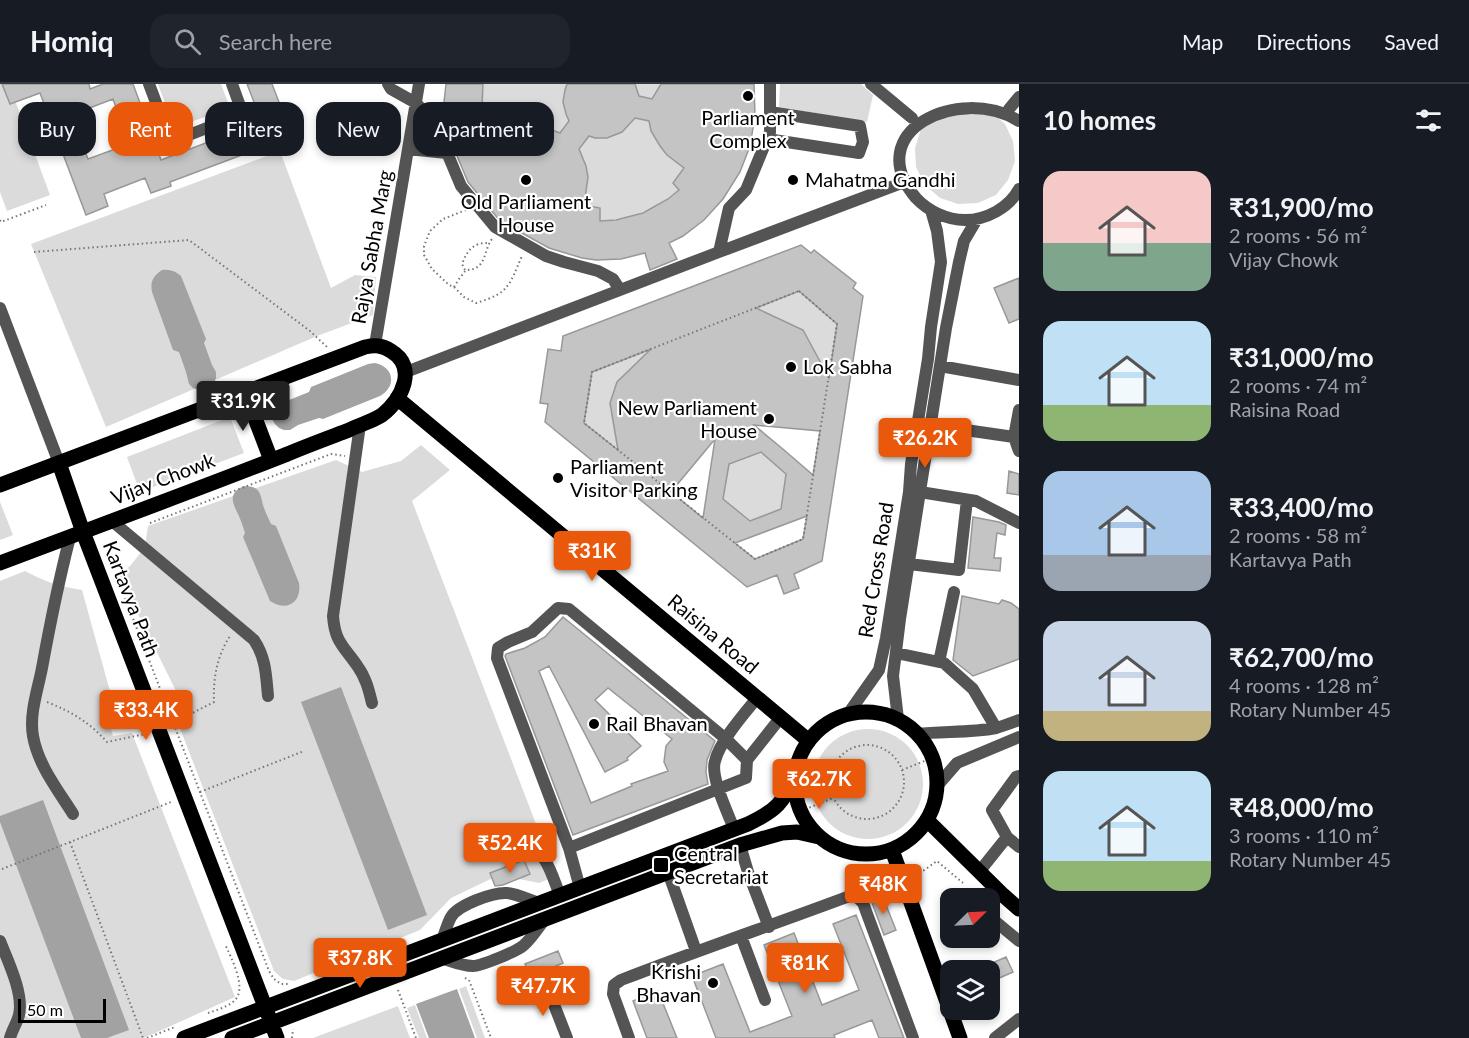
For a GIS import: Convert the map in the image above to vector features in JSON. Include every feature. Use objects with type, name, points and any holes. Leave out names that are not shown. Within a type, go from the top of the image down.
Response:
[{"type":"main road","points":[[0,485],[365,347],[375,345],[384,347],[397,355],[406,372]]},
{"type":"main road","name":"Vijay Chowk","points":[[0,563],[271,460],[382,415],[404,389],[406,372]]},
{"type":"main road","points":[[245,392],[271,460]]},
{"type":"main road","name":"Raisina Road","points":[[397,398],[809,741]]},
{"type":"main road","name":"Kartavya Path","points":[[59,463],[77,534],[274,1031]]},
{"type":"main road","points":[[181,1032],[266,1008],[765,816],[778,806],[788,790],[809,741],[826,724],[848,714],[874,712],[898,719],[911,727],[925,743],[932,758],[938,786],[925,825],[918,833],[892,850],[870,854],[847,852],[819,837],[808,825],[801,811],[796,796],[796,774]]},
{"type":"main road","points":[[927,820],[1019,909]]},
{"type":"main road","points":[[232,1038],[274,1031],[441,958],[740,845],[782,833],[797,832],[819,837]]},
{"type":"main road","points":[[892,850],[960,1038]]},
{"type":"street","points":[[149,84],[169,137],[176,140],[235,117],[240,106],[232,84]]},
{"type":"street","points":[[388,84],[391,89],[414,102]]},
{"type":"street","name":"Rajya Sabha Marg","points":[[416,102],[419,84]]},
{"type":"street","points":[[719,252],[729,208],[746,190],[770,132],[770,84]]},
{"type":"street","points":[[871,84],[915,114],[903,135],[900,153],[902,171],[912,192],[931,210],[953,219],[977,219],[1005,206],[1019,189]]},
{"type":"street","points":[[1009,109],[1019,97]]},
{"type":"street","points":[[997,99],[1019,121]]},
{"type":"street","points":[[767,139],[859,153],[864,142],[860,126],[770,112]]},
{"type":"street","name":"Rajya Sabha Marg","points":[[375,345],[413,120]]},
{"type":"street","points":[[408,149],[413,150]]},
{"type":"street","points":[[448,156],[460,186],[495,227],[546,255],[598,271],[613,279],[620,290]]},
{"type":"street","points":[[406,372],[907,181]]},
{"type":"street","name":"Red Cross Road","points":[[848,714],[879,670],[886,638],[941,262],[937,231],[931,210]]},
{"type":"street","name":"Red Cross Road","points":[[898,719],[893,676],[920,492],[946,328],[964,241],[977,219]]},
{"type":"street","name":"Kartavya Path","points":[[0,308],[59,463]]},
{"type":"street","points":[[940,366],[1019,380]]},
{"type":"street","points":[[1019,410],[1014,437],[1019,451]]},
{"type":"street","points":[[360,425],[333,616],[338,639],[366,681],[372,703]]},
{"type":"street","points":[[931,425],[1014,437]]},
{"type":"street","points":[[920,492],[976,501],[1019,523]]},
{"type":"street","points":[[909,564],[959,570],[967,500]]},
{"type":"street","points":[[112,521],[254,640],[263,658],[268,696]]},
{"type":"street","points":[[73,814],[41,760],[33,736],[33,714],[58,586],[77,534]]},
{"type":"street","points":[[939,662],[954,592]]},
{"type":"street","points":[[580,888],[569,848],[497,658],[498,648],[532,632],[558,608],[569,609],[726,739],[747,760]]},
{"type":"street","points":[[896,653],[944,663],[974,689],[996,728]]},
{"type":"street","points":[[734,829],[716,783],[714,762],[726,739],[757,698]]},
{"type":"street","points":[[569,848],[746,778],[747,760],[781,717]]},
{"type":"street","points":[[917,734],[996,728],[1019,720]]},
{"type":"street","points":[[938,786],[957,764],[1019,737]]},
{"type":"street","points":[[1019,776],[992,810],[1007,837],[1019,847]]},
{"type":"street","points":[[979,872],[1007,837]]},
{"type":"street","points":[[740,845],[769,927]]},
{"type":"street","points":[[528,848],[534,848],[545,860],[560,895]]},
{"type":"street","points":[[668,872],[696,951]]},
{"type":"street","points":[[629,1038],[613,994],[614,985],[621,980],[847,897],[856,897],[902,880]]},
{"type":"street","points":[[442,940],[451,917],[468,904],[494,895],[510,893],[539,903]]},
{"type":"street","points":[[856,897],[863,903],[913,1038]]},
{"type":"street","points":[[1000,925],[1019,941]]},
{"type":"street","points":[[741,936],[765,1000]]},
{"type":"street","points":[[0,941],[20,1003],[19,1016],[10,1038]]},
{"type":"street","points":[[546,984],[567,1038]]},
{"type":"street","points":[[995,1038],[1019,1019]]},
{"type":"path","points":[[0,220],[1,222],[46,205]]},
{"type":"path","points":[[477,206],[443,219],[430,231],[424,246],[424,255],[432,269],[464,297],[476,303],[494,298],[506,289],[514,277],[526,244]]},
{"type":"path","points":[[466,270],[472,270],[480,265],[486,257],[489,243],[495,236],[505,232]]},
{"type":"path","points":[[34,252],[189,240],[310,331],[338,357]]},
{"type":"path","points":[[466,270],[462,264],[470,248],[478,243],[489,243]]},
{"type":"path","points":[[454,287],[466,270]]},
{"type":"path","points":[[799,291],[837,324],[803,539],[755,559],[584,423],[592,372],[758,307],[799,291]]},
{"type":"path","points":[[150,523],[331,453],[348,457]]},
{"type":"path","points":[[117,577],[269,971],[281,984],[293,983]]},
{"type":"path","points":[[173,723],[214,702],[213,687],[218,661],[232,634]]},
{"type":"path","points":[[47,702],[83,719],[107,742],[145,734]]},
{"type":"path","points":[[865,745],[877,746],[896,759],[902,770],[904,782],[902,795],[896,806],[887,814],[875,819],[851,816],[833,798],[830,786],[835,763],[853,748],[865,745]]},
{"type":"path","points":[[200,792],[304,751]]},
{"type":"path","points":[[902,770],[932,758]]},
{"type":"path","points":[[801,811],[833,798]]},
{"type":"path","points":[[2,869],[171,802]]},
{"type":"path","points":[[70,842],[145,1038],[181,1032]]},
{"type":"path","points":[[902,880],[937,861],[961,888]]},
{"type":"path","points":[[206,1014],[233,1002],[238,997],[241,988],[222,936]]},
{"type":"path","points":[[461,977],[469,980],[491,1038]]},
{"type":"path","points":[[397,987],[416,1038]]},
{"type":"path","points":[[292,1038],[292,1030],[296,1027]]},
{"type":"shaded area","points":[[0,84],[9,84],[18,108],[18,156],[36,156],[50,195],[7,211],[0,192]]},
{"type":"shaded area","points":[[158,84],[221,84],[228,102],[205,102],[205,117],[193,121],[193,102],[165,102]]},
{"type":"shaded area","points":[[483,84],[567,84],[564,103],[569,121],[560,133],[554,132],[554,102],[482,102]]},
{"type":"shaded area","points":[[634,84],[661,84],[652,99],[638,96]]},
{"type":"shaded area","points":[[780,84],[861,84],[873,95],[867,122],[779,107]]},
{"type":"shaded area","points":[[990,111],[1005,124],[1013,141],[1015,161],[1008,180],[996,195],[978,203],[958,204],[940,198],[925,185],[916,167],[915,148],[921,129],[934,114]]},
{"type":"shaded area","points":[[634,118],[649,121],[654,136],[662,148],[684,168],[673,182],[679,190],[661,203],[632,216],[600,221],[600,208],[584,205],[586,170],[579,149],[589,136],[603,138],[615,135],[630,124]]},
{"type":"shaded area","points":[[267,156],[282,156],[331,288],[355,275],[376,277],[373,315],[317,336],[106,427],[31,244]]},
{"type":"shaded area","points":[[162,270],[172,271],[181,276],[206,339],[204,343],[216,372],[216,378],[210,388],[205,390],[193,388],[189,384],[179,352],[173,350],[152,292],[153,279]]},
{"type":"shaded area","points":[[799,291],[837,324],[821,414],[802,330],[774,316],[751,318],[714,326]]},
{"type":"shaded area","points":[[672,339],[653,357],[638,362],[617,382],[610,403],[615,431],[650,474],[584,423],[592,372]]},
{"type":"shaded area","points":[[375,363],[386,368],[391,377],[389,387],[380,396],[323,419],[319,418],[298,425],[290,430],[279,428],[272,419],[274,407],[278,403],[309,392],[311,387]]},
{"type":"shaded area","points":[[230,417],[244,453],[140,492],[127,457]]},
{"type":"shaded area","points":[[421,445],[450,470],[412,501],[556,876],[539,883],[499,875],[451,898],[420,930],[294,981],[283,979],[274,971],[176,718],[192,709],[187,699],[181,701],[119,576],[145,547],[148,526],[336,460],[362,472],[401,461]]},
{"type":"shaded area","points":[[761,452],[786,474],[781,509],[750,521],[723,499],[729,464]]},
{"type":"shaded area","points":[[244,486],[253,487],[258,491],[271,524],[276,526],[299,583],[298,596],[292,604],[282,606],[270,601],[243,537],[245,533],[234,506],[233,495]]},
{"type":"shaded area","points":[[0,502],[13,535],[0,540]]},
{"type":"shaded area","points":[[25,571],[52,583],[82,590],[119,724],[110,726],[113,736],[132,733],[235,997],[144,1038],[0,1038],[0,581]]},
{"type":"shaded area","points":[[341,687],[427,915],[388,930],[301,702]]},
{"type":"shaded area","points":[[868,729],[889,733],[907,745],[919,763],[923,784],[919,805],[907,823],[889,835],[868,839],[847,835],[829,823],[817,805],[813,784],[817,763],[829,745],[847,733]]},
{"type":"shaded area","points":[[43,800],[129,1030],[107,1038],[81,1038],[0,822],[0,816]]},
{"type":"shaded area","points":[[466,986],[485,1038],[477,1038],[459,989]]},
{"type":"shaded area","points":[[457,989],[475,1038],[429,1038],[416,1004]]},
{"type":"shaded area","points":[[415,1005],[427,1038],[419,1038],[407,1008]]},
{"type":"shaded area","points":[[398,1006],[410,1038],[313,1038]]},
{"type":"building","points":[[2,84],[89,84],[90,89],[103,84],[133,84],[140,102],[114,102],[113,99],[96,105],[96,102],[43,102],[40,93],[10,104]]},
{"type":"building","points":[[247,84],[272,84],[279,102],[254,102]]},
{"type":"building","name":"Old Parliament House","points":[[446,84],[483,84],[482,102],[444,102]]},
{"type":"building","name":"Old Parliament House","points":[[567,84],[635,84],[639,96],[652,99],[661,84],[754,84],[755,116],[750,146],[740,172],[723,199],[704,220],[683,236],[669,243],[677,259],[650,270],[645,253],[621,259],[596,260],[549,248],[500,221],[468,182],[457,156],[554,156],[554,131],[560,133],[569,121],[563,102]],"holes":[[[635,118],[649,121],[651,131],[667,155],[684,168],[673,183],[679,190],[643,213],[616,220],[600,221],[600,208],[584,205],[588,177],[579,149],[589,136],[607,138],[622,132]]]},
{"type":"building","points":[[205,143],[205,156],[239,156],[170,182],[171,186],[151,193],[145,178],[104,194],[108,206],[86,215],[64,156],[87,156],[88,159],[108,152],[108,156],[160,156],[161,160],[172,156],[193,156],[193,148]]},
{"type":"building","points":[[801,245],[811,253],[814,250],[856,283],[853,288],[863,296],[822,561],[794,574],[799,588],[784,594],[777,575],[747,587],[545,422],[548,404],[540,403],[548,349],[561,351],[563,336]],"holes":[[[799,291],[837,324],[829,378],[803,330],[756,308]],[[651,349],[617,382],[610,403],[618,450],[584,423],[592,372]],[[754,425],[820,431],[813,475],[784,450]],[[715,439],[703,518],[671,492]],[[761,452],[786,474],[781,509],[750,521],[723,499],[729,464]],[[807,516],[803,539],[755,559],[735,543]]]},
{"type":"building","points":[[1019,278],[1019,319],[1009,323],[994,288]]},
{"type":"building","points":[[1009,471],[1019,474],[1019,495],[1007,493]]},
{"type":"building","points":[[973,517],[1006,525],[1005,535],[997,533],[994,558],[1001,558],[1000,571],[968,568]]},
{"type":"building","points":[[962,596],[999,604],[1002,600],[1019,609],[1019,659],[973,676],[953,660]]},
{"type":"building","points":[[563,617],[715,741],[707,760],[708,784],[573,835],[505,656],[545,637]],"holes":[[[549,666],[605,772],[628,760],[627,758],[641,746],[595,700],[608,688],[672,739],[666,746],[664,762],[668,771],[631,784],[632,786],[591,803],[539,671]]]},
{"type":"building","points":[[524,860],[530,874],[495,886],[490,873]]},
{"type":"building","points":[[882,895],[896,930],[884,935],[871,900]]},
{"type":"building","name":"Krishi Bhavan","points":[[856,915],[904,1038],[879,1038],[872,1020],[834,1035],[835,1038],[716,1038],[692,976],[723,964],[750,1032],[792,1016],[764,945],[794,933],[822,1005],[859,990],[833,924]]},
{"type":"building","points":[[558,951],[563,963],[530,977],[525,964]]},
{"type":"building","points":[[1006,957],[1013,972],[1000,978],[999,960]]},
{"type":"building","name":"Krishi Bhavan","points":[[658,991],[677,1038],[647,1038],[633,1001]]},
{"type":"place","name":"Parliament Complex","points":[[748,96]]},
{"type":"place","name":"Old Parliament House","points":[[526,180]]},
{"type":"place","name":"Mahatma Gandhi","points":[[793,180]]},
{"type":"place","name":"Lok Sabha","points":[[791,367]]},
{"type":"place","name":"New Parliament House","points":[[769,419]]},
{"type":"place","name":"Parliament Visitor Parking","points":[[558,478]]},
{"type":"place","name":"Rail Bhavan","points":[[594,724]]},
{"type":"place","name":"Central Secretariat","points":[[661,865]]},
{"type":"place","name":"Krishi Bhavan","points":[[713,983]]}]
